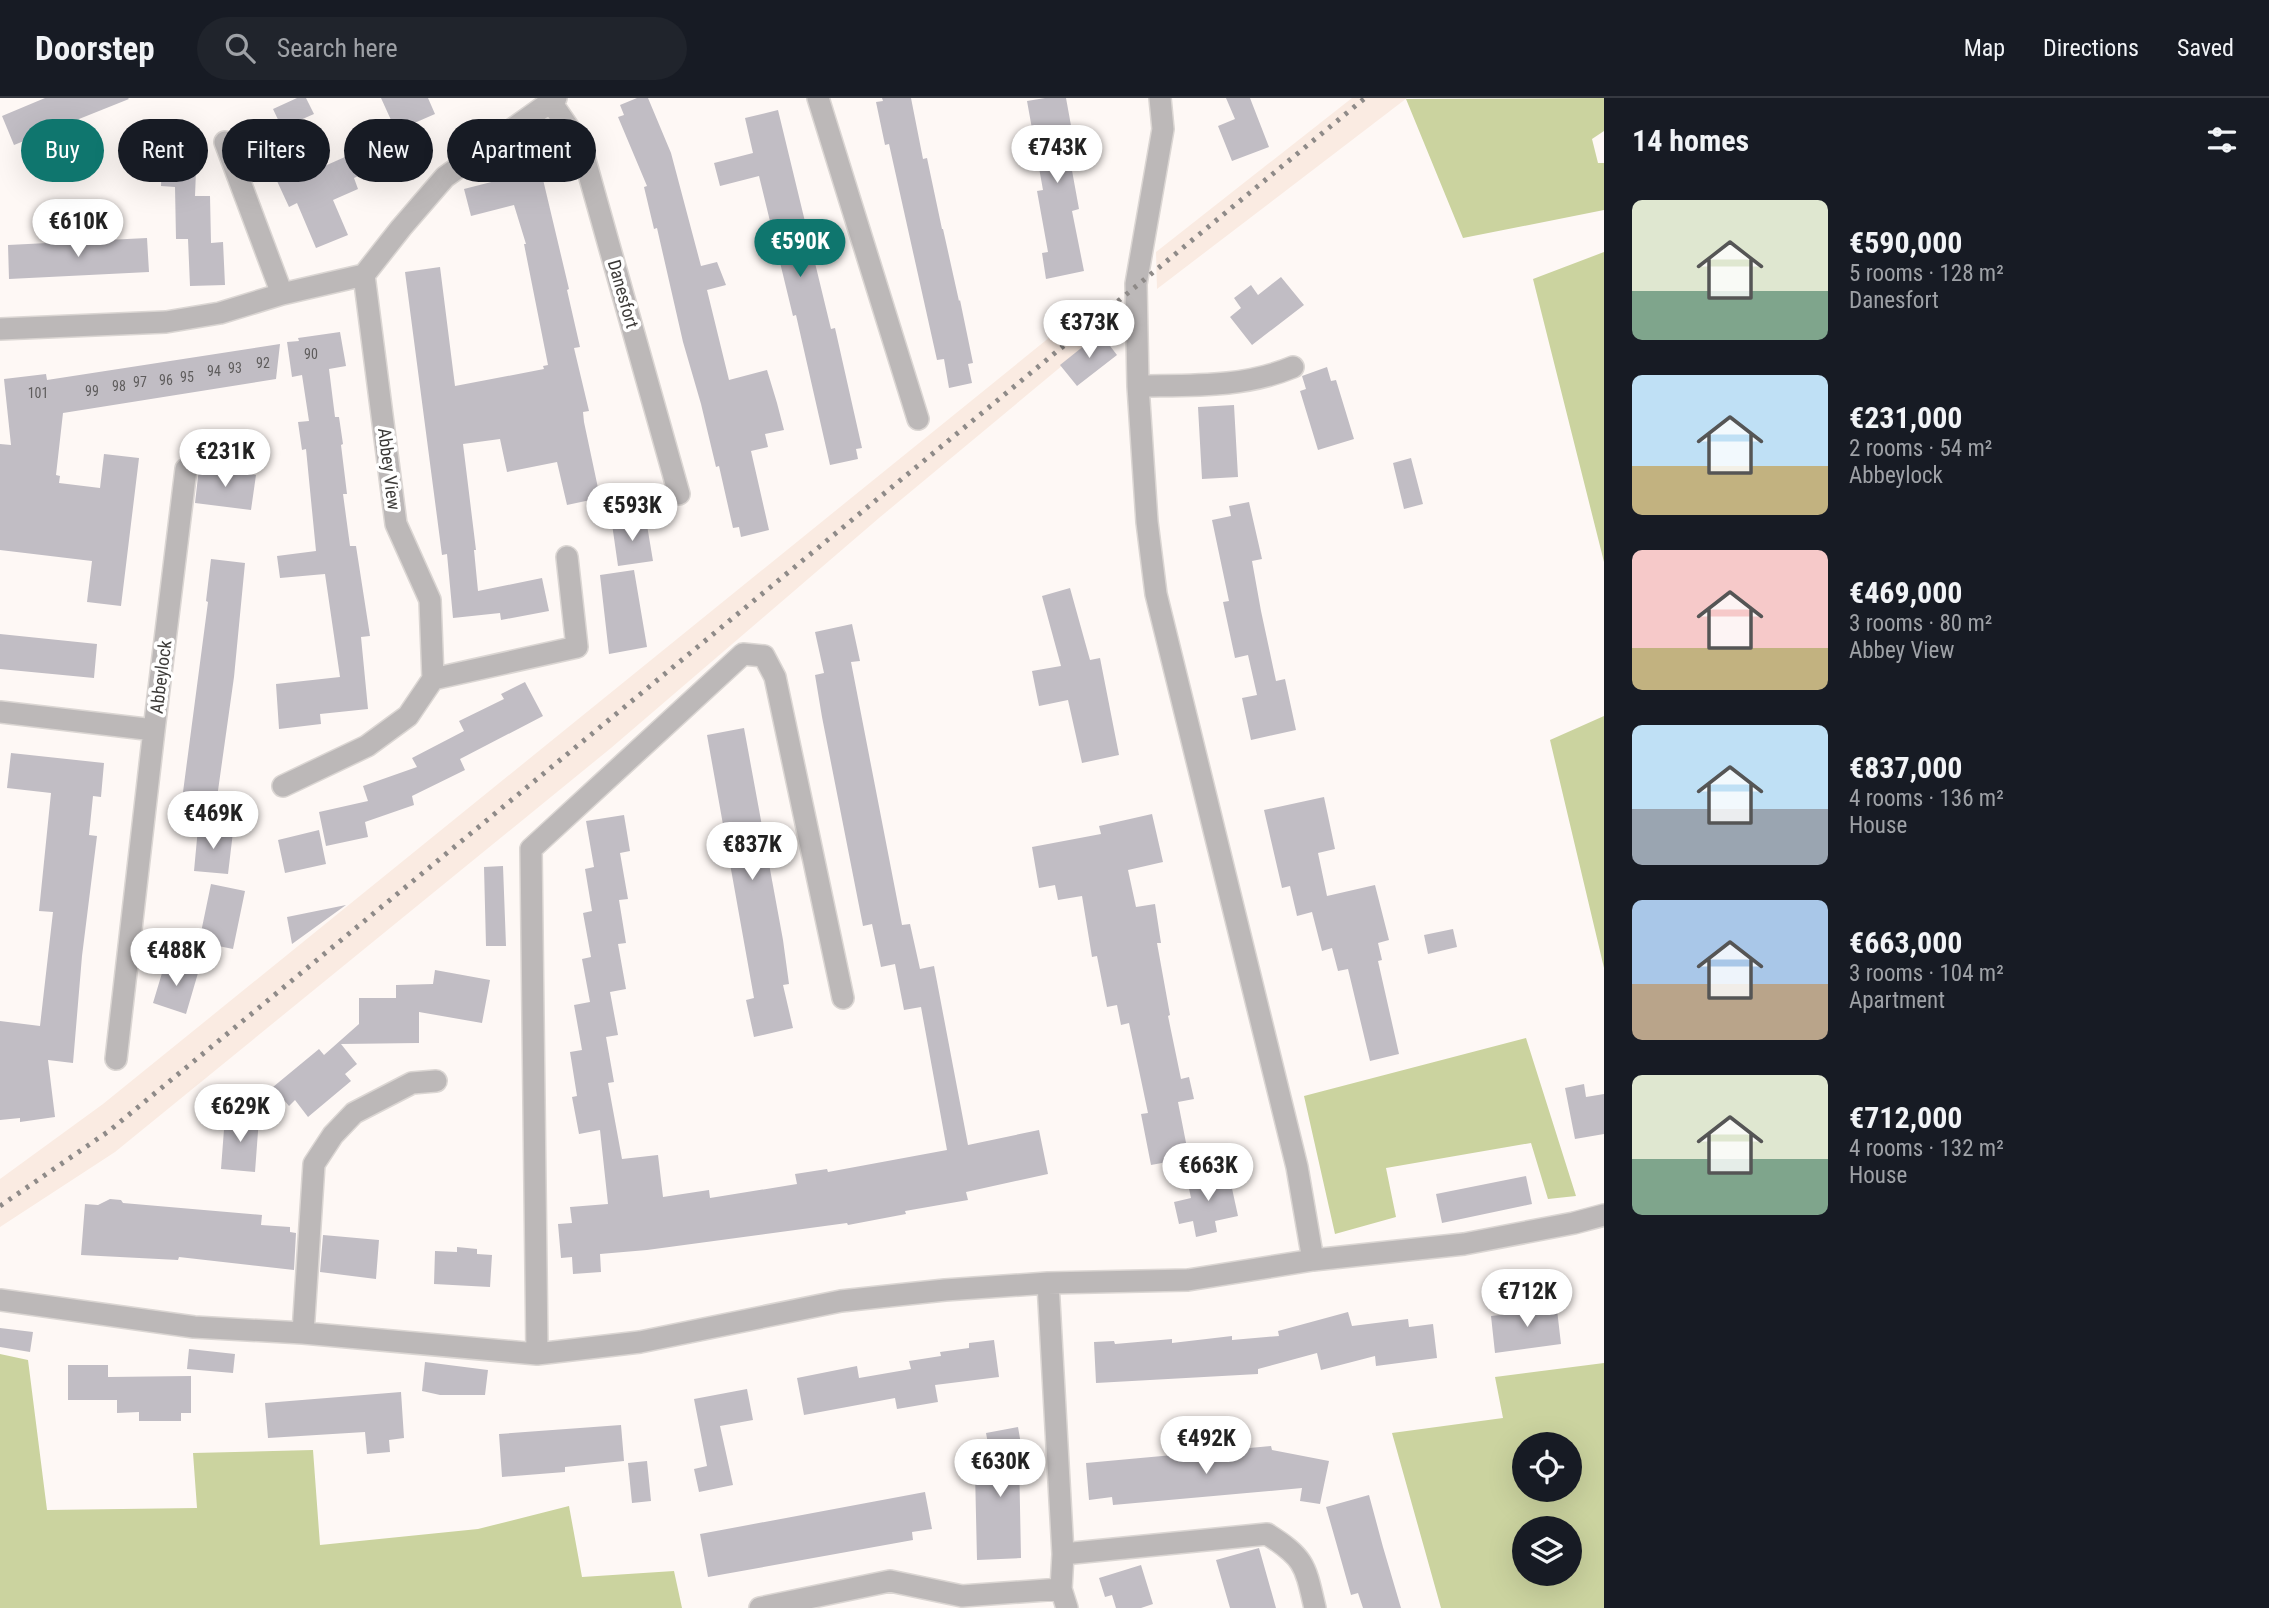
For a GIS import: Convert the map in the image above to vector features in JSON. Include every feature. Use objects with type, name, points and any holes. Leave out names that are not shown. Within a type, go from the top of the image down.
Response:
[{"type":"street","points":[[818,98],[918,419]]},
{"type":"street","points":[[1160,98],[1163,129],[1136,284],[1138,386],[1147,522],[1156,594],[1297,1167],[1313,1260]]},
{"type":"street","name":"Danesfort","points":[[364,275],[445,177],[553,100],[581,146],[679,494]]},
{"type":"street","points":[[240,182],[282,294]]},
{"type":"street","points":[[0,329],[166,321],[220,313],[282,294],[364,275]]},
{"type":"street","name":"Abbey View","points":[[364,275],[396,524],[430,600],[433,679]]},
{"type":"street","points":[[1138,386],[1224,384],[1273,376],[1293,367]]},
{"type":"street","name":"Abbeylock","points":[[0,712],[154,730],[186,470]]},
{"type":"street","points":[[283,786],[368,746],[408,716],[433,679],[577,647],[567,557]]},
{"type":"street","points":[[537,1354],[531,849],[743,654],[764,656],[775,677],[843,998]]},
{"type":"street","points":[[116,1059],[154,730]]},
{"type":"street","points":[[303,1333],[314,1164],[333,1135],[354,1113],[412,1083],[436,1081]]},
{"type":"street","points":[[0,1300],[194,1327],[303,1333],[537,1354],[640,1342],[841,1301],[1048,1283],[1188,1280],[1313,1260],[1464,1244],[1604,1215]]},
{"type":"street","points":[[760,1608],[890,1581],[962,1596],[1064,1599],[1048,1283]]},
{"type":"street","points":[[1063,1554],[1268,1534],[1293,1551],[1307,1572],[1315,1608]]},
{"type":"shaded area","points":[[1352,98],[1407,98],[1157,289],[1156,252]]},
{"type":"shaded area","points":[[1087,307],[1122,316],[879,518],[611,748],[115,1152],[0,1227],[0,1179],[103,1104]]},
{"type":"green space","points":[[1604,98],[1604,131],[1592,139],[1598,163],[1604,163],[1604,210],[1463,238],[1406,99]]},
{"type":"green space","points":[[1604,252],[1604,562],[1533,279]]},
{"type":"green space","points":[[1604,716],[1604,968],[1550,740]]},
{"type":"green space","points":[[1526,1038],[1576,1196],[1548,1199],[1531,1143],[1386,1168],[1396,1217],[1335,1234],[1304,1096]]},
{"type":"green space","points":[[0,1354],[28,1360],[47,1510],[197,1508],[193,1453],[313,1450],[320,1545],[478,1529],[569,1506],[582,1577],[674,1571],[682,1608],[0,1608]]},
{"type":"green space","points":[[1604,1363],[1604,1608],[1441,1608],[1392,1433],[1503,1418],[1495,1377]]},
{"type":"building","points":[[45,98],[129,99],[79,119],[21,119],[21,142],[14,145],[2,116]]},
{"type":"building","points":[[297,98],[306,98],[314,114],[303,119],[278,119],[273,109]]},
{"type":"building","points":[[381,98],[428,98],[435,114],[424,119],[391,119]]},
{"type":"building","points":[[637,98],[648,98],[671,153],[701,266],[717,262],[726,285],[707,290],[729,380],[767,370],[784,430],[765,434],[768,447],[751,451],[769,530],[741,537],[739,527],[733,528],[719,466],[716,467],[683,342],[657,228],[654,229],[644,187],[647,186],[618,117],[624,115],[620,105]]},
{"type":"building","points":[[882,98],[911,98],[923,159],[927,158],[960,300],[973,363],[968,364],[972,383],[949,388],[944,359],[937,360],[889,144],[885,145],[876,102],[883,101]]},
{"type":"building","points":[[1066,98],[1078,164],[1071,165],[1079,209],[1072,211],[1084,271],[1046,279],[1042,253],[1048,252],[1037,191],[1043,190],[1027,101]]},
{"type":"building","points":[[1226,98],[1250,98],[1269,147],[1232,161],[1218,126],[1235,119]]},
{"type":"building","points":[[778,110],[831,329],[835,328],[862,448],[856,449],[858,459],[830,465],[796,315],[793,316],[759,176],[720,186],[714,163],[753,153],[745,118]]},
{"type":"building","points":[[344,157],[344,182],[355,182],[358,189],[333,200],[348,235],[316,248],[297,203],[289,207],[277,182],[330,182],[330,164]]},
{"type":"building","points":[[161,182],[196,182],[195,196],[210,196],[211,243],[223,242],[225,285],[190,286],[188,239],[176,239],[175,187],[161,186]]},
{"type":"building","points":[[491,182],[544,182],[580,347],[574,348],[589,411],[583,412],[584,422],[598,488],[593,489],[595,499],[567,505],[557,462],[507,472],[500,439],[463,444],[476,550],[478,591],[542,578],[549,611],[501,620],[500,613],[453,618],[447,554],[442,555],[405,272],[440,267],[455,386],[544,369],[543,366],[548,365],[526,244],[514,205],[471,216],[464,189]]},
{"type":"building","points":[[147,238],[149,272],[9,279],[8,245]]},
{"type":"building","points":[[1281,277],[1304,305],[1252,345],[1230,317],[1241,308],[1234,298],[1251,285],[1258,295]]},
{"type":"building","points":[[340,332],[346,366],[329,369],[335,417],[339,417],[343,444],[347,494],[343,494],[350,546],[356,546],[370,636],[361,637],[368,709],[320,714],[321,724],[279,729],[276,684],[340,677],[325,574],[280,578],[277,556],[316,551],[306,449],[302,450],[298,422],[309,421],[302,375],[292,377],[287,342]]},
{"type":"building","points":[[1100,333],[1117,355],[1077,386],[1060,365]]},
{"type":"building","points":[[280,344],[276,379],[63,413],[56,475],[60,476],[59,483],[100,488],[104,454],[139,458],[121,606],[87,602],[92,561],[0,550],[0,444],[11,445],[4,379],[46,374],[47,380]]},
{"type":"building","points":[[1327,367],[1331,381],[1336,380],[1354,439],[1318,450],[1300,391],[1306,389],[1302,376]]},
{"type":"building","points":[[1234,405],[1238,477],[1202,479],[1198,407]]},
{"type":"building","points":[[1411,458],[1423,504],[1404,509],[1393,463]]},
{"type":"building","points":[[199,468],[256,475],[251,510],[195,503]]},
{"type":"building","points":[[1249,502],[1262,559],[1252,561],[1261,611],[1276,681],[1285,679],[1296,730],[1251,740],[1242,698],[1257,695],[1248,655],[1235,658],[1223,602],[1229,601],[1212,520],[1231,516],[1229,506]]},
{"type":"building","points":[[646,519],[653,561],[618,566],[612,524]]},
{"type":"building","points":[[211,559],[245,563],[234,677],[214,819],[180,815],[208,602]]},
{"type":"building","points":[[634,570],[647,647],[609,654],[600,575]]},
{"type":"building","points":[[1070,588],[1090,660],[1100,658],[1119,755],[1082,763],[1068,700],[1039,706],[1032,671],[1061,666],[1042,596]]},
{"type":"building","points":[[852,624],[860,661],[851,662],[902,925],[910,924],[920,969],[934,966],[968,1145],[1039,1130],[1048,1174],[966,1192],[968,1200],[848,1225],[847,1223],[600,1254],[601,1272],[573,1274],[572,1257],[561,1258],[558,1224],[572,1223],[570,1207],[608,1204],[600,1130],[579,1134],[572,1097],[577,1096],[570,1052],[582,1050],[574,1005],[590,1002],[582,959],[591,957],[583,913],[592,911],[585,869],[594,867],[586,821],[624,815],[630,851],[620,853],[628,899],[619,900],[626,943],[618,944],[626,989],[610,992],[618,1035],[606,1037],[614,1082],[608,1083],[622,1159],[658,1155],[663,1197],[709,1190],[710,1198],[797,1184],[795,1174],[827,1169],[828,1172],[947,1150],[921,1007],[904,1010],[895,964],[881,967],[872,924],[863,926],[822,717],[815,675],[824,673],[815,632]]},
{"type":"building","points":[[0,634],[97,644],[94,678],[0,669]]},
{"type":"building","points":[[525,682],[543,716],[460,759],[465,770],[412,796],[414,805],[365,822],[368,837],[326,846],[319,812],[368,801],[363,786],[417,767],[412,758],[464,731],[459,721],[504,699],[501,694]]},
{"type":"building","points":[[744,728],[783,940],[789,984],[783,985],[793,1028],[754,1037],[746,1000],[754,998],[707,735]]},
{"type":"building","points":[[11,753],[104,763],[101,797],[93,796],[89,835],[97,836],[82,956],[73,1063],[48,1060],[55,1117],[20,1122],[20,1118],[0,1120],[0,1021],[40,1026],[53,912],[39,911],[51,793],[7,788]]},
{"type":"building","points":[[1324,797],[1335,849],[1318,853],[1327,896],[1375,885],[1389,940],[1378,943],[1382,960],[1378,961],[1399,1054],[1370,1061],[1348,969],[1338,971],[1332,948],[1322,951],[1312,912],[1297,916],[1290,886],[1282,888],[1264,810]]},
{"type":"building","points":[[1152,814],[1163,862],[1128,870],[1136,907],[1155,904],[1161,943],[1157,943],[1170,1015],[1168,1016],[1181,1079],[1189,1077],[1194,1099],[1178,1102],[1189,1158],[1151,1165],[1141,1114],[1148,1113],[1129,1023],[1121,1025],[1117,1005],[1107,1007],[1097,956],[1092,957],[1082,896],[1058,900],[1055,885],[1039,888],[1032,847],[1101,834],[1099,826]]},
{"type":"building","points":[[198,828],[233,832],[228,874],[194,871]]},
{"type":"building","points":[[319,830],[326,864],[285,873],[278,840]]},
{"type":"building","points":[[503,866],[506,946],[486,946],[484,867]]},
{"type":"building","points":[[211,884],[245,891],[233,949],[199,942]]},
{"type":"building","points":[[346,905],[292,944],[287,917]]},
{"type":"building","points":[[1453,929],[1457,947],[1428,954],[1424,935]]},
{"type":"building","points":[[165,963],[198,973],[186,1014],[153,1003]]},
{"type":"building","points":[[435,970],[490,980],[482,1023],[419,1012],[419,1043],[341,1044],[357,1064],[345,1074],[351,1081],[308,1117],[295,1100],[289,1106],[273,1087],[319,1049],[324,1055],[359,1024],[359,998],[396,998],[396,985],[433,984]]},
{"type":"building","points":[[1584,1084],[1586,1097],[1604,1094],[1604,1134],[1575,1139],[1565,1088]]},
{"type":"building","points":[[225,1116],[259,1118],[255,1172],[221,1169]]},
{"type":"building","points":[[1228,1170],[1238,1216],[1215,1221],[1217,1232],[1196,1237],[1193,1221],[1179,1224],[1174,1202],[1191,1198],[1187,1179]]},
{"type":"building","points":[[1526,1176],[1532,1204],[1442,1223],[1436,1194]]},
{"type":"building","points":[[110,1199],[121,1200],[123,1203],[262,1215],[261,1225],[290,1227],[290,1232],[296,1233],[294,1270],[179,1257],[178,1260],[81,1255],[85,1204],[98,1205]]},
{"type":"building","points":[[323,1235],[379,1240],[376,1279],[320,1272]]},
{"type":"building","points":[[457,1247],[477,1249],[477,1254],[492,1255],[490,1287],[434,1284],[435,1251],[457,1252]]},
{"type":"building","points":[[1556,1301],[1561,1344],[1495,1353],[1491,1316],[1528,1312],[1527,1305]]},
{"type":"building","points":[[1348,1312],[1352,1326],[1408,1319],[1409,1327],[1433,1324],[1437,1358],[1376,1366],[1375,1356],[1321,1370],[1317,1353],[1258,1369],[1258,1374],[1096,1383],[1094,1342],[1114,1341],[1115,1344],[1172,1339],[1172,1343],[1232,1336],[1232,1340],[1279,1336],[1278,1331]]},
{"type":"building","points":[[0,1328],[33,1332],[30,1352],[0,1347]]},
{"type":"building","points":[[994,1340],[999,1377],[935,1385],[938,1402],[897,1409],[895,1398],[804,1415],[797,1378],[857,1366],[859,1378],[911,1369],[909,1361],[941,1356],[940,1352],[969,1348],[969,1343]]},
{"type":"building","points":[[189,1349],[235,1354],[233,1373],[187,1369]]},
{"type":"building","points":[[425,1362],[488,1370],[485,1395],[440,1395],[422,1391]]},
{"type":"building","points":[[68,1365],[108,1365],[108,1377],[191,1376],[191,1413],[181,1413],[181,1421],[139,1421],[139,1412],[117,1413],[117,1400],[68,1400]]},
{"type":"building","points":[[747,1389],[753,1420],[720,1426],[733,1485],[699,1492],[694,1469],[707,1466],[694,1399]]},
{"type":"building","points":[[401,1392],[404,1438],[389,1440],[390,1452],[367,1454],[365,1432],[268,1438],[265,1403]]},
{"type":"building","points":[[621,1425],[624,1461],[565,1467],[565,1472],[502,1477],[499,1434]]},
{"type":"building","points":[[1018,1427],[1023,1456],[1019,1457],[1021,1558],[977,1560],[975,1471],[993,1471],[986,1433]]},
{"type":"building","points":[[1271,1446],[1272,1450],[1329,1461],[1320,1504],[1300,1501],[1302,1488],[1113,1505],[1112,1497],[1089,1500],[1086,1463]]},
{"type":"building","points":[[647,1461],[651,1501],[632,1503],[628,1463]]},
{"type":"building","points":[[925,1492],[932,1529],[912,1532],[913,1540],[708,1577],[700,1534]]},
{"type":"building","points":[[1369,1495],[1401,1608],[1363,1608],[1358,1593],[1351,1595],[1326,1507]]},
{"type":"building","points":[[1259,1548],[1276,1608],[1230,1608],[1216,1560]]},
{"type":"building","points":[[1141,1565],[1153,1604],[1141,1608],[1116,1608],[1112,1595],[1105,1597],[1099,1578]]},
{"type":"railway","points":[[0,1206],[109,1131],[1365,98]]}]
